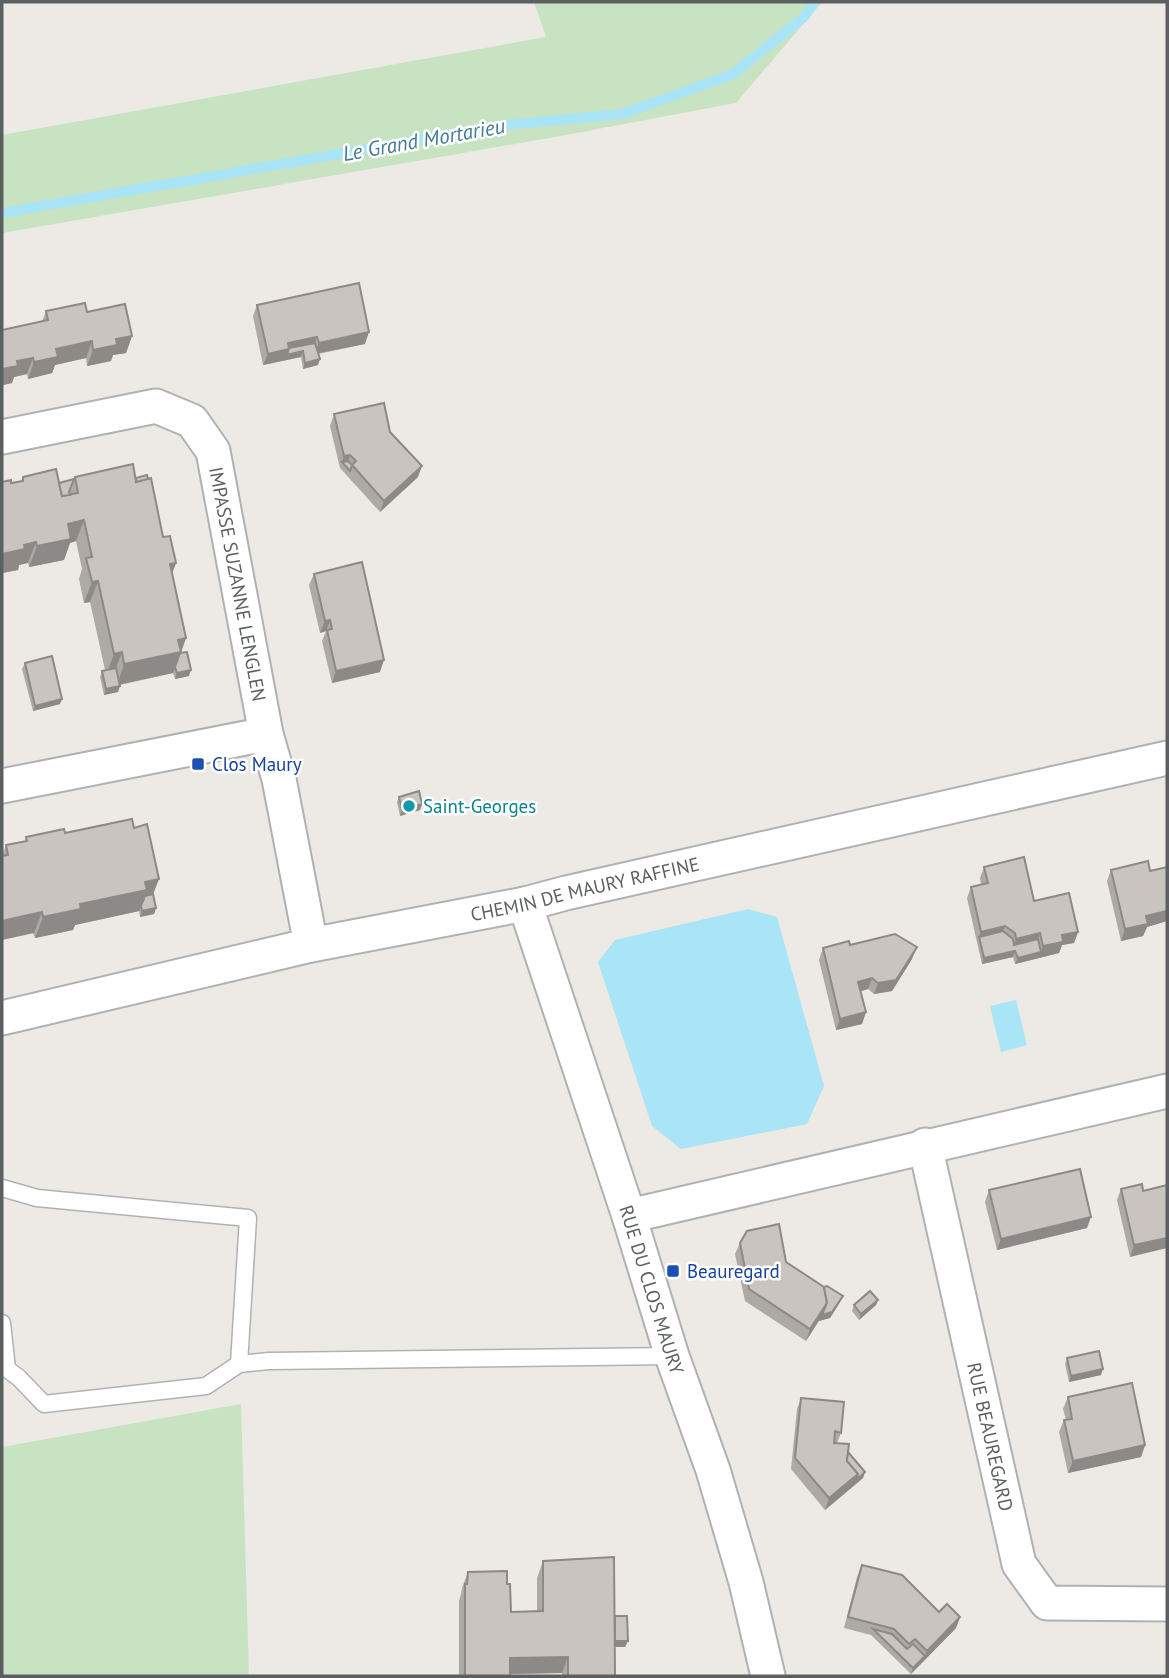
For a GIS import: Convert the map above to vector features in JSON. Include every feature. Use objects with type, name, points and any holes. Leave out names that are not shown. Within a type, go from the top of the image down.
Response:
[{"type":"street","name":"IMPASSE SUZANNE LENGLEN","points":[[2,438],[156,406],[192,421],[213,451],[267,734],[279,779],[311,945]]},
{"type":"street","points":[[2,786],[267,734]]},
{"type":"street","name":"CHEMIN DE MAURY RAFFINE","points":[[2,1018],[311,945],[525,904],[566,892],[1167,758]]},
{"type":"street","name":"RUE DU CLOS MAURY","points":[[525,904],[629,1216],[672,1356],[713,1470],[746,1582],[768,1676]]},
{"type":"street","points":[[629,1216],[925,1145],[1167,1091]]},
{"type":"street","name":"RUE BEAUREGARD","points":[[925,1145],[1019,1564],[1047,1603],[1167,1604]]},
{"type":"lane","points":[[2,1188],[37,1198],[248,1218],[239,1364]]},
{"type":"lane","points":[[2,1323],[7,1369],[44,1404],[206,1386],[239,1364],[269,1361],[672,1356]]},
{"type":"green space","points":[[534,2],[822,2],[736,103],[2,233],[2,135],[546,37]]},
{"type":"green space","points":[[241,1404],[249,1676],[2,1676],[2,1447]]},
{"type":"water","points":[[748,909],[777,917],[824,1086],[807,1124],[681,1149],[652,1126],[598,962],[615,940]]},
{"type":"water","points":[[1016,1000],[1027,1045],[1001,1052],[990,1006]]},
{"type":"building","points":[[359,283],[369,332],[319,343],[317,337],[288,343],[289,349],[268,354],[257,305]]},
{"type":"building","points":[[85,303],[87,312],[125,304],[132,336],[116,339],[117,345],[93,350],[92,341],[56,349],[58,357],[34,362],[33,358],[17,361],[18,366],[2,369],[2,330],[48,320],[46,311]]},
{"type":"building","points":[[315,343],[320,359],[305,363],[303,351],[287,355],[289,348]]},
{"type":"building","points":[[384,403],[390,432],[422,466],[384,501],[352,465],[356,461],[350,455],[344,456],[334,414]]},
{"type":"building","points":[[348,461],[352,465],[350,471],[342,462]]},
{"type":"building","points":[[133,464],[136,482],[151,478],[163,537],[170,536],[176,563],[170,564],[186,638],[178,640],[181,652],[124,664],[122,652],[114,654],[98,581],[92,582],[86,558],[92,557],[84,520],[68,524],[71,539],[37,546],[36,542],[24,545],[25,549],[2,554],[2,482],[23,481],[23,477],[56,469],[62,496],[78,493],[75,477]]},
{"type":"building","points":[[147,475],[148,479],[136,482],[136,478]]},
{"type":"building","points":[[74,479],[70,495],[62,496],[59,483]]},
{"type":"building","points":[[362,562],[384,660],[336,671],[327,630],[332,629],[330,620],[325,621],[314,574]]},
{"type":"building","points":[[187,652],[191,670],[177,673],[175,667],[180,653]]},
{"type":"building","points":[[52,656],[62,699],[35,706],[25,663]]},
{"type":"building","points":[[116,668],[120,686],[106,689],[102,671]]},
{"type":"building","points":[[419,791],[422,804],[402,810],[399,797]]},
{"type":"building","points":[[132,819],[134,828],[147,824],[159,879],[145,882],[147,890],[80,904],[81,909],[43,917],[42,912],[2,921],[2,856],[8,855],[6,845],[27,841],[26,837],[64,829],[65,833]]},
{"type":"building","points":[[1024,857],[1034,901],[1069,893],[1078,932],[1062,935],[1063,942],[1043,946],[1040,933],[1016,939],[1015,933],[1005,926],[981,932],[971,887],[988,883],[984,867]]},
{"type":"building","points":[[1148,861],[1150,871],[1167,867],[1167,911],[1146,916],[1148,924],[1125,929],[1111,870]]},
{"type":"building","points":[[153,894],[156,908],[142,911],[145,896]]},
{"type":"building","points":[[1003,931],[1013,939],[1014,945],[1038,939],[1041,952],[1018,958],[1015,951],[984,958],[979,937]]},
{"type":"building","points":[[895,934],[917,947],[896,980],[878,983],[872,978],[858,982],[866,1012],[840,1019],[823,948],[849,941],[850,945]]},
{"type":"building","points":[[1080,1169],[1091,1217],[1001,1239],[989,1190]]},
{"type":"building","points":[[1142,1184],[1143,1191],[1167,1185],[1167,1238],[1134,1245],[1121,1189]]},
{"type":"building","points":[[779,1224],[786,1262],[824,1287],[827,1303],[810,1329],[749,1289],[740,1243],[747,1231]]},
{"type":"building","points":[[827,1286],[843,1296],[832,1312],[822,1315],[827,1303],[824,1287]]},
{"type":"building","points":[[870,1291],[878,1300],[861,1314],[854,1305]]},
{"type":"building","points":[[1099,1351],[1103,1369],[1071,1376],[1067,1358]]},
{"type":"building","points":[[1132,1383],[1145,1445],[1073,1461],[1064,1420],[1072,1419],[1068,1397]]},
{"type":"building","points":[[801,1398],[844,1402],[841,1433],[835,1431],[834,1443],[849,1444],[847,1461],[858,1474],[829,1498],[795,1458]]},
{"type":"building","points":[[848,1452],[865,1472],[856,1480],[858,1474],[847,1461]]},
{"type":"building","points":[[614,1557],[615,1676],[568,1676],[568,1657],[510,1658],[510,1676],[465,1676],[465,1584],[468,1572],[507,1571],[511,1612],[543,1611],[543,1561]]},
{"type":"building","points":[[862,1565],[902,1575],[939,1612],[947,1604],[960,1617],[927,1651],[915,1639],[909,1644],[894,1629],[848,1617]]},
{"type":"building","points":[[615,1616],[627,1616],[628,1641],[615,1641]]},
{"type":"building","points":[[873,1629],[892,1634],[907,1649],[913,1644],[925,1656],[913,1668]]},
{"type":"waterway","name":"Le Grand Mortarieu","points":[[2,213],[505,125],[623,114],[733,74],[804,17],[815,2]]},
{"type":"place","name":"Clos Maury","points":[[198,764]]},
{"type":"place","name":"Saint-Georges","points":[[409,806]]},
{"type":"place","name":"Beauregard","points":[[673,1271]]}]
